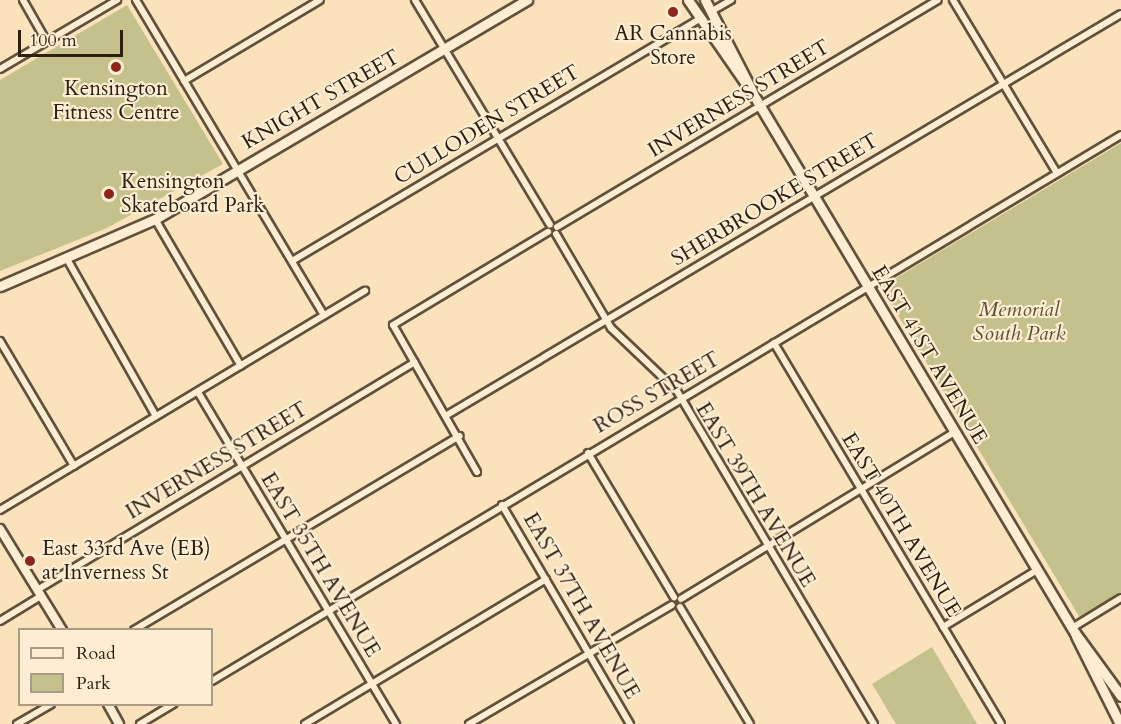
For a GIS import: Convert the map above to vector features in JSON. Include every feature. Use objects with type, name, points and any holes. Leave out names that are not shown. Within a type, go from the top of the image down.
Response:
[{"type":"main road","name":"KNIGHT STREET","points":[[0,286],[67,259],[155,219],[527,0]]},
{"type":"main road","name":"EAST 41ST AVENUE","points":[[688,0],[753,94]]},
{"type":"main road","name":"EAST 41ST AVENUE","points":[[705,0],[753,94],[1073,631],[1120,724]]},
{"type":"main road","name":"EAST 41ST AVENUE","points":[[1073,631],[1121,696]]},
{"type":"street","points":[[22,0],[47,42]]},
{"type":"street","points":[[0,69],[117,0]]},
{"type":"street","points":[[136,0],[324,315]]},
{"type":"street","points":[[184,81],[320,0]]},
{"type":"street","points":[[415,0],[552,228]]},
{"type":"street","points":[[712,11],[731,0]]},
{"type":"street","name":"INVERNESS STREET","points":[[0,621],[39,593],[241,466],[415,362],[393,325],[552,228],[938,0]]},
{"type":"street","points":[[953,0],[1057,173]]},
{"type":"street","name":"SHERBROOKE STREET","points":[[447,414],[1121,14]]},
{"type":"street","name":"CULLODEN STREET","points":[[292,261],[699,19]]},
{"type":"street","name":"ROSS STREET","points":[[213,680],[588,453],[1121,135]]},
{"type":"street","points":[[155,219],[241,366]]},
{"type":"street","name":"EAST 39TH AVENUE","points":[[552,228],[606,320],[680,399],[766,547],[874,724]]},
{"type":"street","points":[[67,259],[156,416]]},
{"type":"street","points":[[0,510],[364,291]]},
{"type":"street","points":[[0,341],[74,466]]},
{"type":"street","name":"EAST 40TH AVENUE","points":[[774,344],[1001,724]]},
{"type":"street","points":[[415,362],[460,436],[477,472]]},
{"type":"street","name":"EAST 35TH AVENUE","points":[[198,392],[396,724]]},
{"type":"street","points":[[469,724],[590,652],[672,605],[680,603],[766,547],[955,432]]},
{"type":"street","points":[[137,628],[460,436]]},
{"type":"street","points":[[588,453],[674,597],[680,603],[750,724]]},
{"type":"street","name":"EAST 37TH AVENUE","points":[[502,505],[630,724]]},
{"type":"street","points":[[0,529],[61,628]]},
{"type":"street","points":[[943,627],[1037,570]]},
{"type":"street","points":[[305,724],[546,579]]},
{"type":"street","points":[[672,605],[674,597]]},
{"type":"street","points":[[1073,631],[1121,598]]},
{"type":"street","points":[[17,724],[49,706]]},
{"type":"street","points":[[109,706],[120,724]]},
{"type":"street","points":[[140,724],[171,706]]},
{"type":"green space","points":[[127,5],[223,164],[107,228],[0,271],[0,80]]},
{"type":"green space","name":"Memorial South Park","points":[[1121,143],[1121,594],[1080,618],[881,287]]},
{"type":"green space","points":[[932,647],[977,724],[896,724],[872,684]]},
{"type":"place","name":"AR Cannabis Store","points":[[673,12]]},
{"type":"place","name":"Kensington Fitness Centre","points":[[116,67]]},
{"type":"place","name":"Kensington Skateboard Park","points":[[109,194]]},
{"type":"place","name":"East 33rd Ave (EB) at Inverness St","points":[[30,561]]}]
